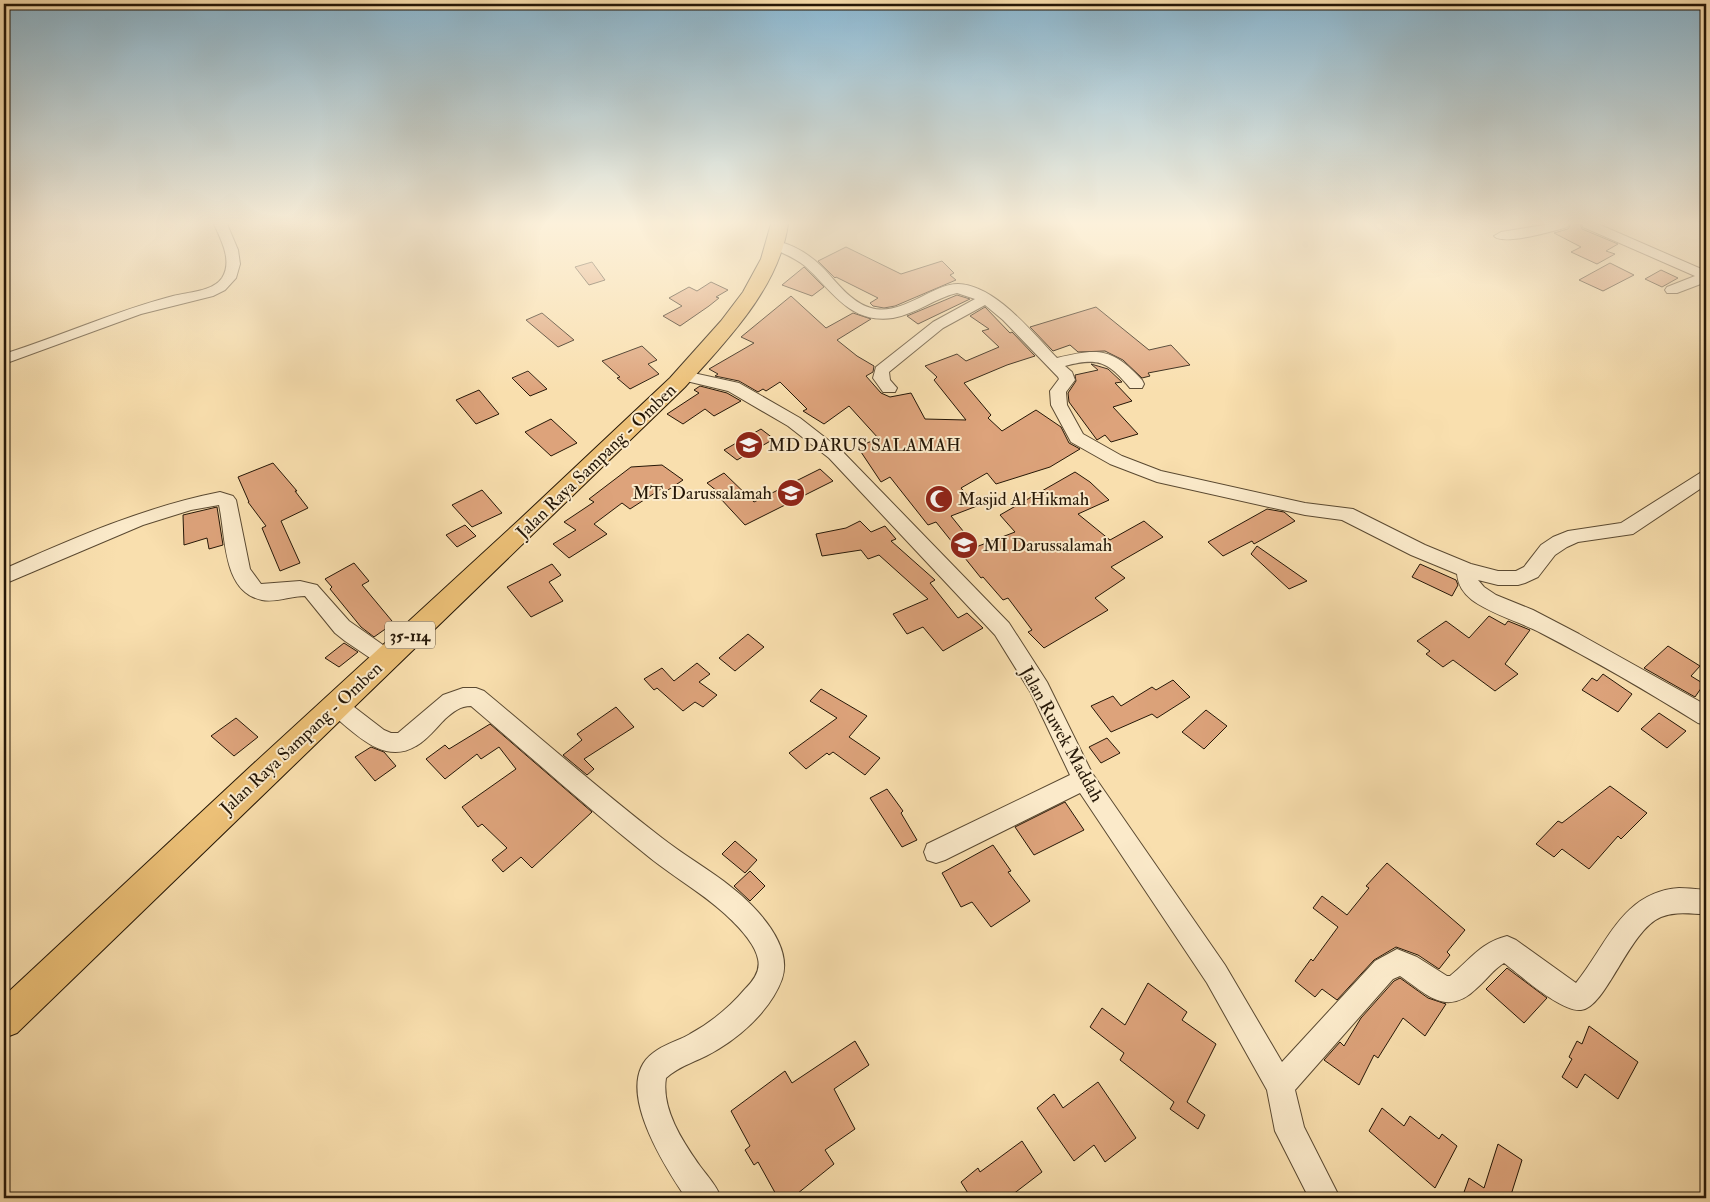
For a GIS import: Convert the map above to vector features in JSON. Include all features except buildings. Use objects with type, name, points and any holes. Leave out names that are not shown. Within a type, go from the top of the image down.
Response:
[{"type":"main road","name":"Jalan Raya Sampang - Omben","points":[[4,1020],[205,827],[528,527],[684,376],[748,297],[759,280]]},
{"type":"street","points":[[4,358],[45,346],[120,317],[207,292],[223,285],[227,280]]},
{"type":"street","points":[[826,280],[854,306],[868,312],[883,315],[902,312],[954,288],[968,290],[1016,324],[1066,375],[1067,380],[1058,391],[1059,405],[1077,438],[1095,450],[1157,476],[1305,509],[1346,514],[1418,550],[1467,570],[1498,578],[1518,578],[1531,572],[1548,550],[1560,542],[1576,536],[1626,529],[1706,477]]},
{"type":"street","points":[[1672,290],[1696,280]]},
{"type":"street","points":[[889,388],[882,382],[880,375],[882,370],[938,325],[984,300]]},
{"type":"street","points":[[891,314],[922,336]]},
{"type":"street","points":[[1054,364],[1095,355],[1113,361],[1136,384]]},
{"type":"street","name":"Jalan Ruwek Maddah","points":[[684,376],[733,388],[794,422],[835,454],[1002,629],[1039,688],[1084,780],[1216,974],[1280,1086],[1290,1131],[1325,1198]]},
{"type":"street","points":[[4,577],[110,530],[161,512],[220,498],[227,500],[237,558],[244,578],[251,589],[258,593],[309,589],[343,628],[386,658]]},
{"type":"street","points":[[1467,570],[1467,579],[1471,588],[1481,596],[1526,616],[1641,677],[1706,716]]},
{"type":"street","points":[[337,706],[376,736],[389,743],[398,744],[408,740],[446,705],[459,697],[467,695],[476,697],[655,847],[737,907],[752,922],[772,956],[771,974],[763,991],[726,1026],[700,1045],[661,1063],[653,1073],[650,1085],[653,1108],[668,1140],[698,1190],[706,1198]]},
{"type":"street","points":[[936,852],[1084,780]]},
{"type":"street","points":[[1280,1086],[1384,970],[1397,962],[1408,966],[1444,990],[1451,991],[1458,988],[1480,965],[1500,949],[1507,949],[1570,995],[1581,997],[1615,949],[1630,923],[1652,906],[1686,899],[1706,902]]},
{"type":"place","name":"MD DARUS SALAMAH","points":[[749,445]]},
{"type":"place","name":"MTs Darussalamah","points":[[791,493]]},
{"type":"place","name":"Masjid Al Hikmah","points":[[939,499]]},
{"type":"place","name":"MI Darussalamah","points":[[964,545]]}]
